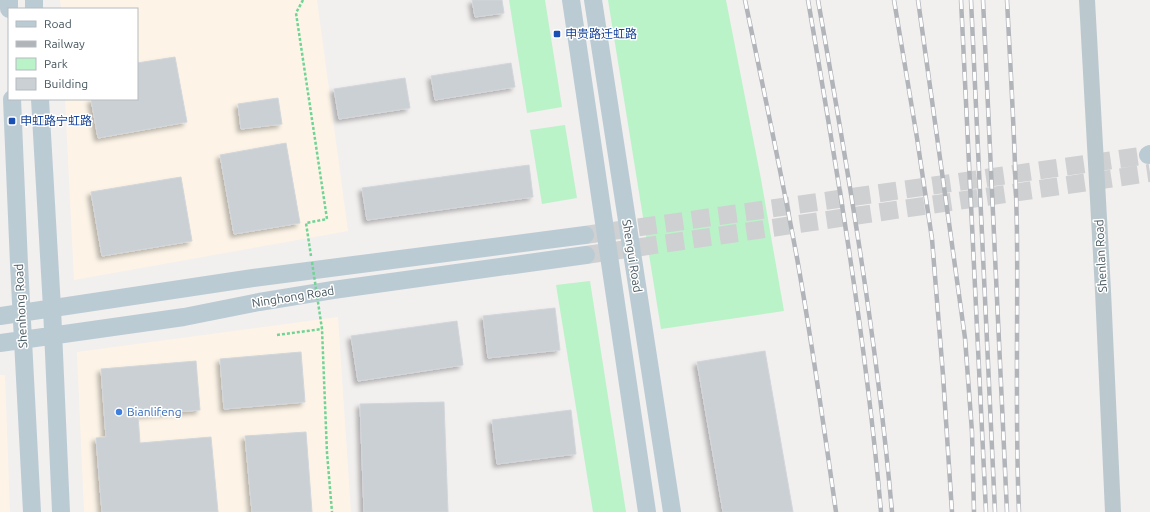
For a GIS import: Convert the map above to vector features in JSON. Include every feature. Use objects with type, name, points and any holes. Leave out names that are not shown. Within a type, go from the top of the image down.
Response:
[{"type":"main road","name":"Shengui Road","points":[[571,0],[647,512]]},
{"type":"main road","name":"Shengui Road","points":[[592,0],[672,512]]},
{"type":"main road","name":"Shenhong Road","points":[[12,100],[32,512]]},
{"type":"main road","points":[[40,100],[52,308],[61,512]]},
{"type":"main road","name":"Ninghong Road","points":[[0,316],[253,278],[585,235]]},
{"type":"main road","name":"Ninghong Road","points":[[0,343],[184,317],[259,302],[325,292],[586,255]]},
{"type":"street","name":"Shenlan Road","points":[[1087,0],[1113,512]]},
{"type":"path","points":[[303,0],[296,13],[327,220],[306,223],[322,330],[327,453],[332,512]]},
{"type":"path","points":[[277,335],[322,330]]},
{"type":"shaded area","points":[[60,0],[317,0],[348,231],[74,280],[65,100],[138,100],[138,8],[61,8]]},
{"type":"shaded area","points":[[338,317],[351,512],[84,512],[77,352]]},
{"type":"shaded area","points":[[0,375],[5,375],[10,512],[0,512]]},
{"type":"green space","points":[[509,0],[545,0],[562,107],[527,113]]},
{"type":"green space","points":[[608,0],[726,0],[761,179],[784,311],[661,329]]},
{"type":"green space","points":[[565,125],[577,198],[542,204],[530,130]]},
{"type":"green space","points":[[590,281],[626,512],[593,512],[556,285]]},
{"type":"building","points":[[472,0],[502,0],[504,13],[475,17]]},
{"type":"building","points":[[175,57],[187,122],[98,138],[91,100],[138,100],[138,63]]},
{"type":"building","points":[[511,63],[515,87],[435,100],[431,76]]},
{"type":"building","points":[[405,78],[410,108],[339,119],[334,89]]},
{"type":"building","points":[[278,98],[282,124],[241,129],[238,104]]},
{"type":"building","points":[[286,143],[300,223],[234,234],[220,155]]},
{"type":"building","points":[[529,165],[533,197],[367,220],[362,188]]},
{"type":"building","points":[[181,177],[192,241],[102,256],[91,192]]},
{"type":"building","points":[[555,308],[560,350],[488,358],[483,316]]},
{"type":"building","points":[[457,321],[463,365],[358,381],[351,336]]},
{"type":"building","points":[[765,351],[793,512],[723,512],[697,362]]},
{"type":"building","points":[[301,352],[305,402],[224,409],[220,359]]},
{"type":"building","points":[[196,361],[200,410],[138,415],[140,443],[211,437],[218,512],[102,512],[96,438],[106,437],[101,369]]},
{"type":"building","points":[[444,402],[448,512],[364,512],[360,404]]},
{"type":"building","points":[[571,410],[576,454],[497,464],[492,420]]},
{"type":"building","points":[[306,432],[312,512],[252,512],[245,436]]},
{"type":"tunnel","points":[[585,235],[1148,155]]},
{"type":"tunnel","points":[[586,255],[1150,173]]},
{"type":"railway","points":[[745,0],[797,258],[813,353],[836,512]]},
{"type":"railway","points":[[808,0],[850,255],[875,448],[881,512]]},
{"type":"railway","points":[[818,0],[861,255],[886,448],[892,512]]},
{"type":"railway","points":[[894,0],[932,239],[952,512]]},
{"type":"railway","points":[[918,0],[965,338],[972,432],[974,512]]},
{"type":"railway","points":[[961,0],[986,512]]},
{"type":"railway","points":[[971,0],[995,512]]},
{"type":"railway","points":[[983,0],[1007,512]]},
{"type":"railway","points":[[1007,0],[1016,206],[1017,443],[1019,512]]},
{"type":"place","name":"申贵路迁虹路","points":[[557,34]]},
{"type":"place","name":"申虹路宁虹路","points":[[12,121]]},
{"type":"place","name":"Bianlifeng","points":[[119,412]]}]
